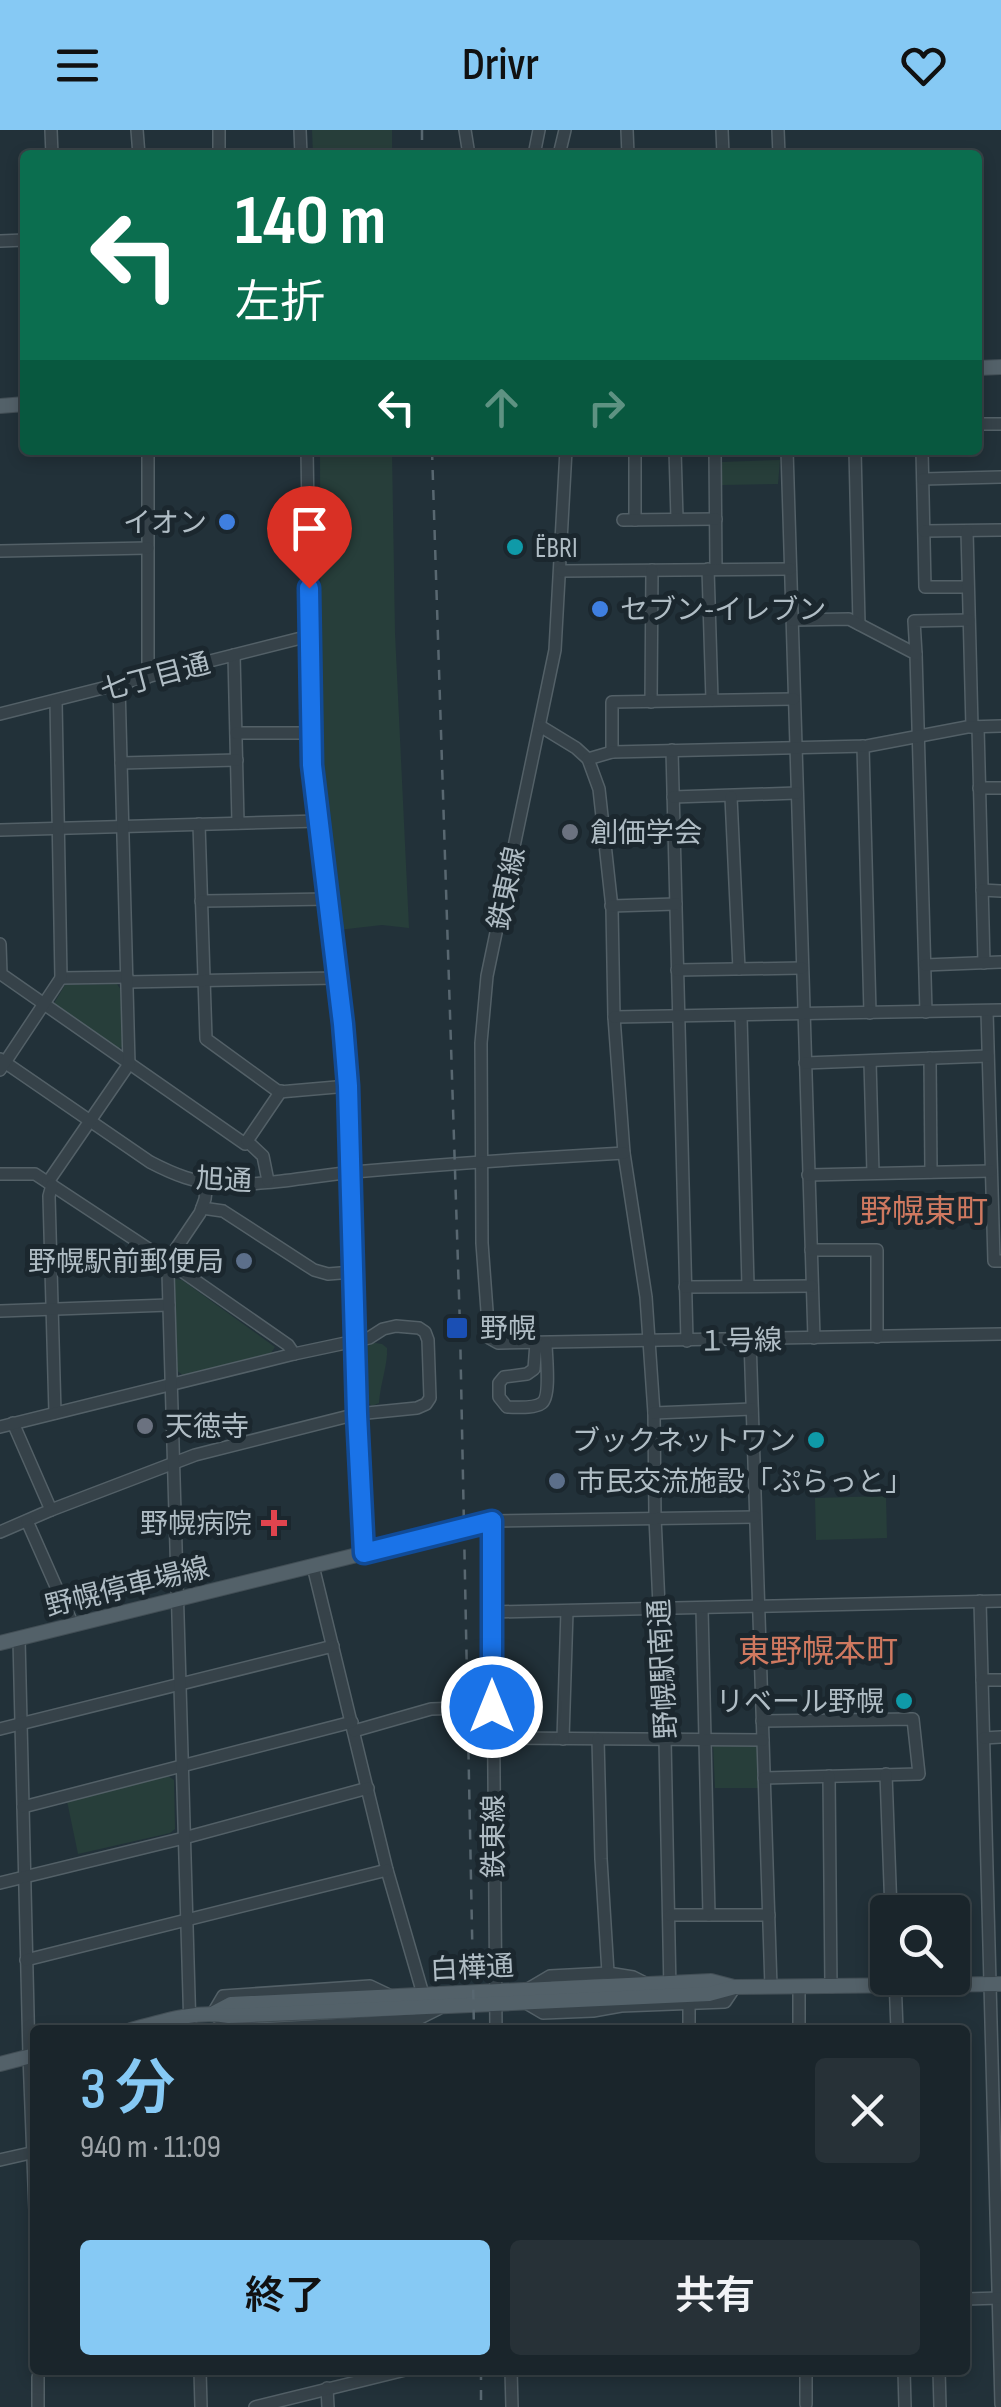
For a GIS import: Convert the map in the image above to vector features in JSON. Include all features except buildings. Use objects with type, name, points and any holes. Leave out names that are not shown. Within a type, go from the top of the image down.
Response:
[{"type":"main road","points":[[357,1414],[364,1553]]},
{"type":"main road","name":"野幌停車場線","points":[[0,1643],[364,1553]]},
{"type":"main road","name":"白樺通","points":[[970,1983],[996,1984]]},
{"type":"main road","name":"白樺通","points":[[527,1996],[647,1984],[708,1994],[735,1987],[830,1988],[870,1984]]},
{"type":"main road","name":"白樺通","points":[[213,2013],[229,2016],[442,2007],[494,1998],[670,1989]]},
{"type":"main road","name":"白樺通","points":[[190,2022],[231,2004],[423,1994],[494,1998]]},
{"type":"main road","points":[[0,2064],[30,2056]]},
{"type":"street","points":[[148,455],[148,677]]},
{"type":"street","points":[[308,455],[312,765],[348,1086],[357,1414]]},
{"type":"street","name":"鉄東線","points":[[487,1329],[482,1243],[481,1043],[487,976],[555,650],[566,455]]},
{"type":"street","points":[[635,455],[629,520],[716,519]]},
{"type":"street","points":[[676,455],[677,520]]},
{"type":"street","points":[[712,700],[715,455]]},
{"type":"street","points":[[787,455],[814,1338]]},
{"type":"street","points":[[855,455],[859,624]]},
{"type":"street","points":[[922,455],[925,587],[968,586]]},
{"type":"street","points":[[923,479],[1001,477]]},
{"type":"street","points":[[924,530],[1001,530]]},
{"type":"street","points":[[967,531],[984,962]]},
{"type":"street","points":[[0,551],[148,548]]},
{"type":"street","points":[[561,570],[790,569]]},
{"type":"street","points":[[651,702],[652,570]]},
{"type":"street","points":[[792,620],[849,619],[916,654]]},
{"type":"street","points":[[926,1012],[914,621],[969,620]]},
{"type":"street","name":"七丁目通","points":[[0,714],[310,636]]},
{"type":"street","points":[[234,655],[238,823]]},
{"type":"street","points":[[55,1413],[50,1183],[129,1064],[119,685]]},
{"type":"street","points":[[612,752],[612,702],[794,699]]},
{"type":"street","points":[[2,1063],[61,978],[56,701]]},
{"type":"street","points":[[540,726],[588,759],[612,752],[863,746],[1001,726]]},
{"type":"street","points":[[236,734],[311,733]]},
{"type":"street","points":[[863,746],[870,1013]]},
{"type":"street","points":[[672,750],[687,1341]]},
{"type":"street","name":"野幌駅南通","points":[[588,759],[598,789],[611,906],[624,1153],[646,1297],[654,1413],[670,1989]]},
{"type":"street","points":[[121,763],[237,760]]},
{"type":"street","points":[[979,788],[1001,788]]},
{"type":"street","points":[[673,797],[797,793]]},
{"type":"street","points":[[731,796],[739,969]]},
{"type":"street","points":[[0,830],[318,822]]},
{"type":"street","points":[[199,824],[206,1040],[281,1092],[348,1086]]},
{"type":"street","points":[[982,890],[1001,891]]},
{"type":"street","points":[[201,901],[328,899]]},
{"type":"street","points":[[611,906],[676,904]]},
{"type":"street","points":[[0,944],[1,974],[247,1142],[263,1156],[268,1181]]},
{"type":"street","points":[[925,964],[1001,962]]},
{"type":"street","points":[[678,970],[802,968]]},
{"type":"street","points":[[61,978],[337,978]]},
{"type":"street","points":[[614,1018],[994,1011],[988,1056],[991,1171],[994,1261],[1001,1260]]},
{"type":"street","points":[[741,1016],[748,1286]]},
{"type":"street","points":[[805,1063],[988,1056]]},
{"type":"street","points":[[930,1058],[931,1172]]},
{"type":"street","points":[[870,1061],[874,1174]]},
{"type":"street","name":"旭通","points":[[2,1063],[150,1162],[170,1173],[207,1183],[624,1153]]},
{"type":"street","points":[[247,1142],[281,1092]]},
{"type":"street","points":[[808,1175],[991,1171]]},
{"type":"street","points":[[0,1174],[35,1174],[50,1183],[170,1262],[288,1345],[294,1354]]},
{"type":"street","points":[[190,2022],[169,1306],[171,1256],[202,1208],[207,1183]]},
{"type":"street","points":[[202,1208],[223,1211],[314,1270],[328,1274],[353,1272]]},
{"type":"street","points":[[811,1250],[878,1250],[877,1337]]},
{"type":"street","points":[[686,1287],[812,1286]]},
{"type":"street","points":[[0,1311],[169,1306]]},
{"type":"street","points":[[0,1532],[195,1455],[357,1414],[426,1404],[431,1390],[425,1332],[408,1325],[396,1326],[368,1338],[6,1425],[51,1510]]},
{"type":"street","name":"１号線","points":[[487,1329],[495,1343],[1001,1334]]},
{"type":"street","points":[[750,1340],[771,1988]]},
{"type":"street","points":[[541,1343],[547,1393],[544,1401],[536,1406],[507,1407],[498,1397],[499,1384],[504,1377],[527,1374],[534,1368],[541,1343]]},
{"type":"street","points":[[654,1413],[752,1409]]},
{"type":"street","points":[[364,1553],[492,1521],[756,1518]]},
{"type":"street","points":[[27,1521],[72,1626]]},
{"type":"street","name":"鉄東線","points":[[492,1521],[496,2025]]},
{"type":"street","points":[[313,1566],[387,1870],[423,1994]]},
{"type":"street","points":[[980,1601],[996,1984],[1001,2404]]},
{"type":"street","points":[[492,1612],[1001,1602]]},
{"type":"street","points":[[702,1608],[709,1915]]},
{"type":"street","points":[[563,1738],[567,1610]]},
{"type":"street","points":[[19,1638],[30,2025]]},
{"type":"street","points":[[0,1729],[333,1646]]},
{"type":"street","points":[[982,1680],[1001,1680]]},
{"type":"street","points":[[23,1806],[431,1709],[492,1707]]},
{"type":"street","points":[[762,1721],[913,1719],[919,1774],[764,1778]]},
{"type":"street","points":[[984,1738],[1001,1737]]},
{"type":"street","points":[[492,1738],[763,1740]]},
{"type":"street","points":[[598,1739],[608,1973]]},
{"type":"street","points":[[886,1774],[890,1895]]},
{"type":"street","points":[[828,1776],[830,1988]]},
{"type":"street","points":[[0,1883],[368,1788]]},
{"type":"street","points":[[26,1960],[387,1870]]},
{"type":"street","points":[[670,1915],[769,1915]]},
{"type":"street","points":[[647,1984],[608,1973],[550,1976],[527,1996],[542,2013],[593,2011],[621,2006],[725,2002],[735,1987]]},
{"type":"street","points":[[799,1987],[799,2025]]},
{"type":"street","points":[[896,1995],[897,2025]]},
{"type":"street","points":[[689,2004],[689,2025]]},
{"type":"street","points":[[366,2025],[416,2020],[442,2007]]},
{"type":"street","points":[[213,2013],[226,2025]]},
{"type":"street","points":[[0,2160],[30,2153]]},
{"type":"street","points":[[970,2299],[1000,2298]]},
{"type":"street","points":[[200,2375],[201,2407]]},
{"type":"street","points":[[255,2407],[384,2375]]},
{"type":"street","points":[[511,2375],[512,2407]]},
{"type":"street","points":[[806,2375],[806,2404]]},
{"type":"street","points":[[904,2375],[905,2407]]},
{"type":"street","points":[[939,2375],[940,2407]]},
{"type":"street","points":[[38,2377],[38,2407]]},
{"type":"street","points":[[328,2388],[328,2407]]},
{"type":"green space","points":[[312,130],[392,130],[392,150],[313,150]]},
{"type":"green space","points":[[320,455],[392,455],[395,633],[409,928],[382,925],[338,930],[321,796]]},
{"type":"green space","points":[[780,460],[778,484],[722,485],[721,462]]},
{"type":"green space","points":[[117,984],[121,990],[123,1047],[115,1049],[53,1005],[65,985]]},
{"type":"green space","points":[[175,1279],[182,1280],[275,1347],[271,1353],[184,1376],[176,1370]]},
{"type":"green space","points":[[369,1342],[387,1348],[379,1403],[372,1406],[367,1402],[365,1347]]},
{"type":"green space","points":[[886,1496],[887,1538],[816,1540],[815,1498]]},
{"type":"green space","points":[[713,1744],[757,1747],[759,1788],[715,1788]]},
{"type":"green space","points":[[168,1776],[174,1780],[175,1829],[78,1854],[67,1801]]},
{"type":"railway","points":[[422,130],[422,150]]},
{"type":"railway","points":[[432,455],[460,1327],[474,2025]]},
{"type":"railway","points":[[481,2375],[481,2407]]},
{"type":"place","name":"イオン","points":[[227,522]]},
{"type":"place","name":"ËBRI","points":[[515,547]]},
{"type":"place","name":"セブン-イレブン","points":[[600,609]]},
{"type":"place","name":"創価学会","points":[[570,832]]},
{"type":"place","name":"野幌駅前郵便局","points":[[244,1261]]},
{"type":"place","name":"野幌","points":[[457,1328]]},
{"type":"place","name":"天徳寺","points":[[145,1426]]},
{"type":"place","name":"ブックネットワン","points":[[816,1440]]},
{"type":"place","name":"市民交流施設「ぷらっと」","points":[[557,1481]]},
{"type":"place","name":"野幌病院","points":[[274,1523]]},
{"type":"place","name":"リベール野幌","points":[[904,1701]]},
{"type":"district","name":"野幌東町","points":[[924,1211]]},
{"type":"district","name":"東野幌本町","points":[[818,1651]]},
{"type":"route","points":[[309,588],[312,765],[348,1086],[364,1553],[492,1521],[492,1707]]}]
